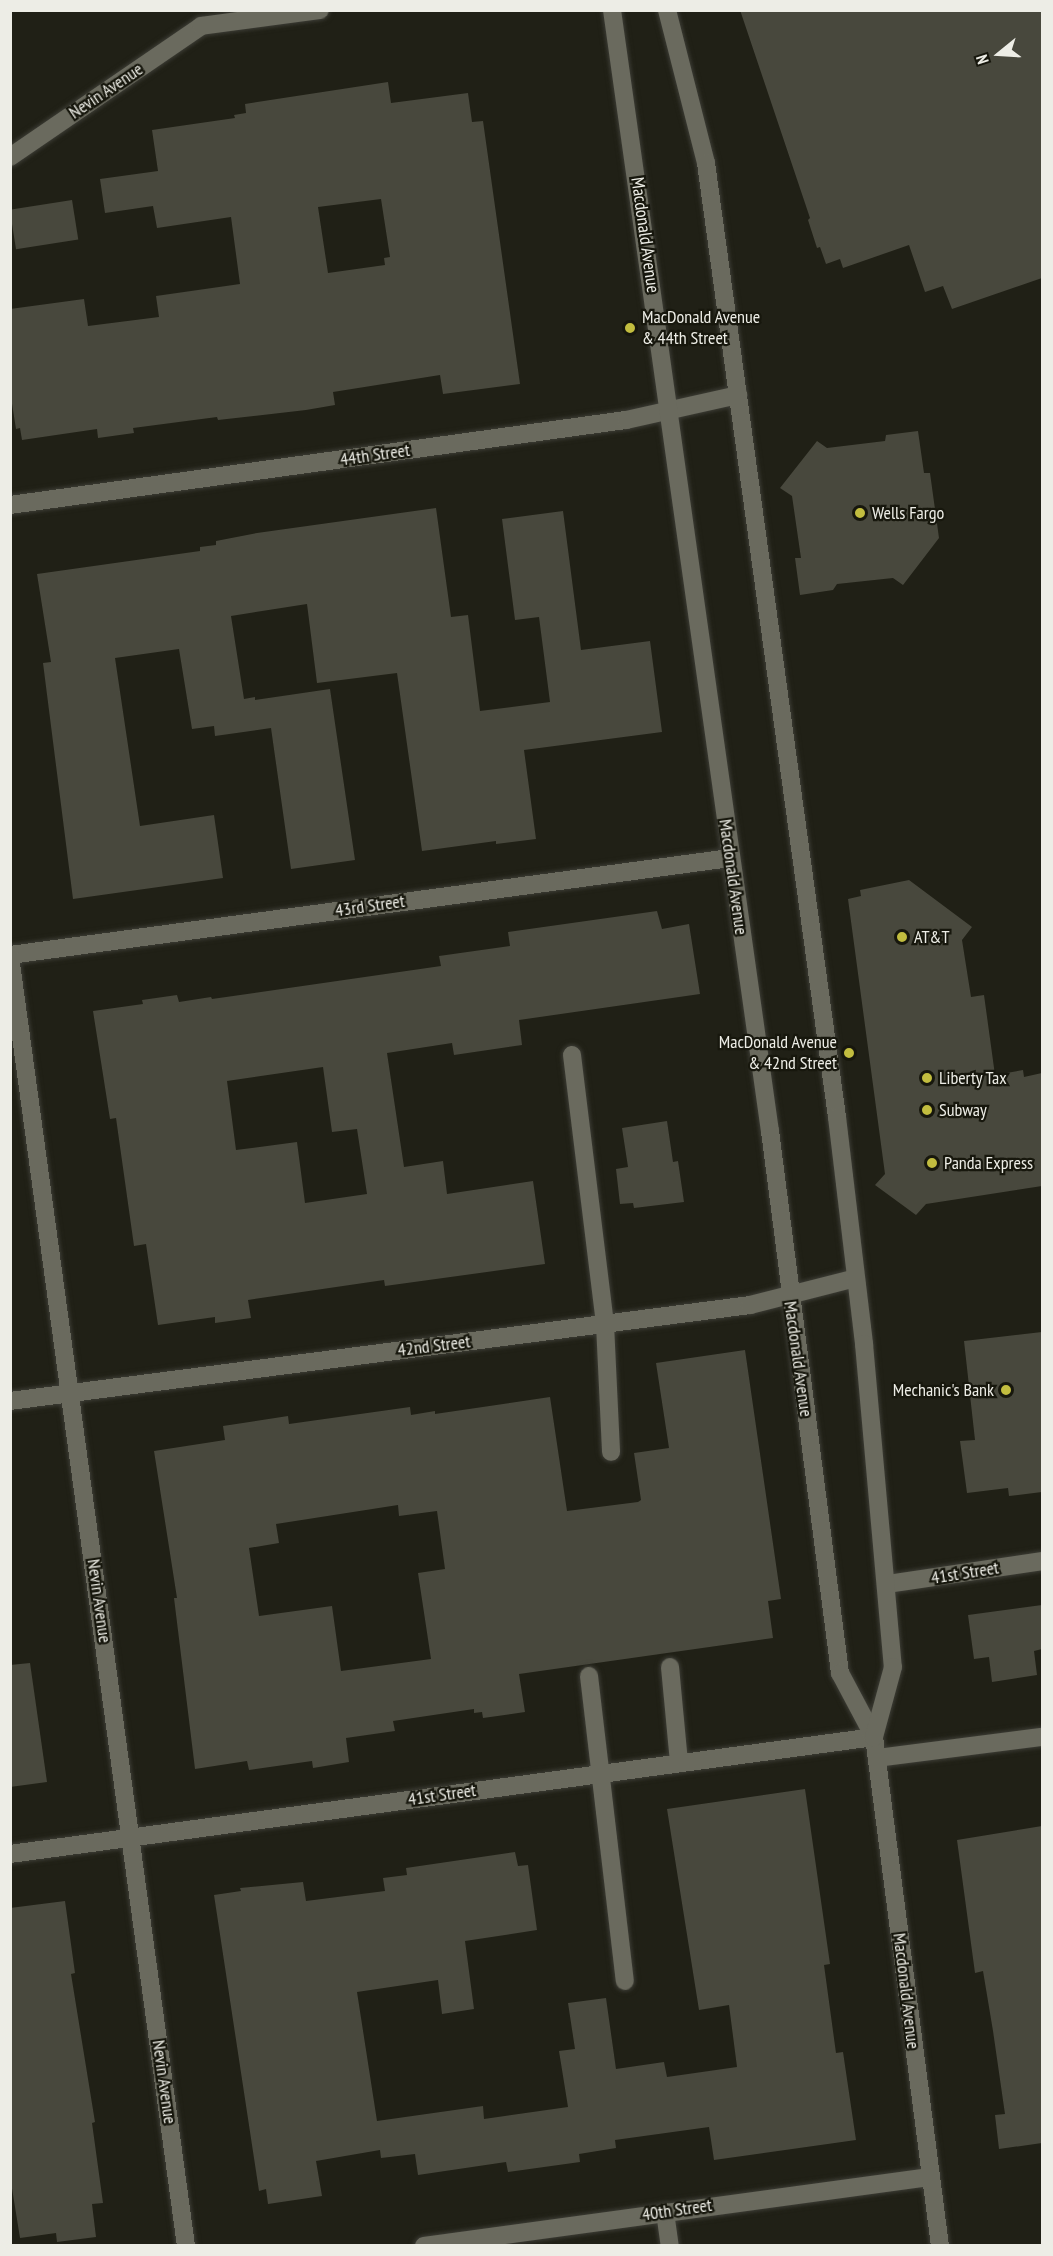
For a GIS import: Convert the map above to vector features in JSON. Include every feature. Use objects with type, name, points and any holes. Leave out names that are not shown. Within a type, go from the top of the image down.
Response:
[{"type":"street","name":"Nevin Avenue","points":[[10,156],[201,26],[320,10]]},
{"type":"street","name":"Macdonald Avenue","points":[[612,10],[770,1131],[789,1294],[840,1673],[874,1737],[940,2246]]},
{"type":"street","name":"Macdonald Avenue","points":[[667,10],[706,163],[835,1097],[856,1278],[887,1584],[893,1667],[874,1737]]},
{"type":"street","name":"44th Street","points":[[10,505],[626,420],[738,395]]},
{"type":"street","name":"43rd Street","points":[[10,955],[730,858]]},
{"type":"street","name":"Nevin Avenue","points":[[10,955],[186,2246]]},
{"type":"street","points":[[572,1055],[604,1324],[611,1452]]},
{"type":"street","name":"42nd Street","points":[[10,1401],[750,1305],[856,1278]]},
{"type":"street","name":"41st Street","points":[[887,1584],[1042,1561]]},
{"type":"street","points":[[670,1667],[680,1762]]},
{"type":"street","points":[[589,1676],[625,1981]]},
{"type":"street","name":"41st Street","points":[[10,1854],[874,1737]]},
{"type":"street","points":[[877,1758],[1042,1737]]},
{"type":"street","name":"40th Street","points":[[424,2246],[930,2176]]},
{"type":"street","points":[[665,2212],[669,2246]]},
{"type":"building","points":[[740,10],[1042,10],[1042,278],[952,309],[943,286],[925,292],[909,245],[843,268],[840,259],[826,264],[820,247],[817,248],[808,220],[810,218]]},
{"type":"building","points":[[388,82],[391,103],[468,93],[472,122],[483,121],[520,384],[443,394],[440,375],[333,392],[335,405],[306,410],[218,420],[217,417],[133,428],[134,433],[98,438],[97,429],[22,440],[20,428],[16,429],[10,391],[10,309],[84,299],[88,326],[159,317],[156,296],[240,284],[231,217],[157,228],[153,206],[105,213],[100,179],[158,171],[152,130],[235,118],[234,115],[246,113],[245,104]],"holes":[[[381,199],[390,257],[384,258],[385,265],[328,273],[318,207]]]},
{"type":"building","points":[[72,200],[78,240],[16,249],[10,210]]},
{"type":"building","points":[[918,431],[924,473],[930,473],[939,538],[903,585],[893,578],[837,584],[833,590],[800,595],[795,558],[801,558],[792,496],[780,488],[817,441],[827,448],[885,441],[886,435]]},
{"type":"building","points":[[436,508],[451,617],[468,615],[480,711],[550,702],[539,617],[515,620],[502,519],[563,511],[581,650],[650,641],[662,732],[524,750],[536,839],[496,844],[496,841],[422,851],[397,673],[317,683],[307,604],[231,616],[244,699],[255,697],[255,700],[330,689],[355,860],[291,869],[271,728],[215,736],[214,726],[192,729],[179,649],[115,658],[140,826],[214,815],[223,878],[73,899],[43,663],[51,662],[37,574],[200,551],[200,547],[216,545],[216,541],[257,533]]},
{"type":"building","points":[[909,880],[972,927],[962,940],[971,997],[984,995],[995,1075],[1023,1070],[1024,1077],[1042,1073],[1042,1186],[926,1204],[916,1215],[875,1185],[885,1174],[848,899],[861,896],[860,890]]},
{"type":"building","points":[[657,911],[662,929],[689,924],[700,994],[519,1020],[522,1045],[454,1055],[452,1043],[387,1053],[404,1167],[443,1161],[447,1194],[533,1181],[545,1264],[385,1286],[384,1280],[248,1300],[251,1318],[215,1323],[215,1317],[158,1325],[146,1244],[134,1246],[116,1118],[110,1119],[93,1011],[143,1004],[142,1000],[177,995],[179,1002],[211,997],[212,999],[441,966],[439,956],[510,946],[508,932]],"holes":[[[323,1067],[332,1132],[357,1129],[367,1194],[305,1203],[297,1142],[236,1150],[227,1081]]]},
{"type":"building","points":[[667,1121],[673,1162],[678,1161],[684,1202],[634,1208],[633,1203],[620,1204],[616,1169],[628,1167],[622,1128]]},
{"type":"building","name":"Mechanic's Bank","points":[[1042,1332],[1042,1492],[1009,1496],[1008,1488],[967,1493],[960,1441],[975,1440],[964,1341]]},
{"type":"building","points":[[745,1350],[781,1599],[768,1601],[773,1638],[519,1674],[525,1712],[483,1718],[482,1712],[474,1713],[474,1709],[393,1721],[395,1731],[346,1738],[349,1762],[313,1768],[312,1761],[249,1770],[247,1761],[195,1769],[174,1598],[177,1598],[154,1451],[225,1440],[223,1426],[288,1416],[289,1424],[410,1407],[411,1415],[435,1411],[435,1414],[550,1397],[567,1511],[638,1502],[641,1500],[634,1453],[669,1448],[656,1363]],"holes":[[[398,1505],[399,1516],[437,1511],[445,1569],[418,1573],[431,1659],[341,1671],[332,1606],[259,1616],[249,1548],[279,1543],[276,1524]]]},
{"type":"building","points":[[1042,1605],[1042,1649],[1034,1651],[1037,1675],[992,1682],[989,1657],[974,1659],[968,1615]]},
{"type":"building","points":[[30,1663],[47,1782],[10,1787],[10,1665]]},
{"type":"building","points":[[805,1789],[830,1964],[824,1965],[836,2053],[843,2052],[856,2140],[714,2160],[709,2127],[615,2140],[616,2148],[579,2154],[580,2162],[508,2172],[506,2162],[418,2175],[415,2154],[381,2158],[380,2150],[316,2161],[322,2196],[268,2204],[266,2189],[259,2191],[214,1895],[241,1891],[240,1888],[303,1882],[306,1901],[385,1891],[383,1878],[407,1875],[406,1868],[515,1852],[518,1866],[528,1865],[537,1930],[465,1941],[474,2009],[442,2014],[438,1980],[357,1992],[377,2121],[483,2106],[484,2119],[568,2107],[559,2051],[575,2049],[568,2003],[606,1998],[616,2069],[664,2062],[667,2077],[737,2067],[729,2005],[699,2010],[667,1809]]},
{"type":"building","points":[[1042,1826],[1042,2143],[999,2149],[995,2115],[1005,2114],[983,1971],[975,1973],[957,1840]]},
{"type":"building","points":[[65,1901],[75,1973],[71,1974],[95,2122],[92,2123],[103,2203],[92,2204],[96,2237],[57,2242],[56,2233],[20,2238],[10,2176],[10,1908]]},
{"type":"place","name":"MacDonald Avenue & 44th Street","points":[[630,328]]},
{"type":"place","name":"Wells Fargo","points":[[860,513]]},
{"type":"place","name":"AT&T","points":[[902,937]]},
{"type":"place","name":"MacDonald Avenue & 42nd Street","points":[[849,1053]]},
{"type":"place","name":"Liberty Tax","points":[[927,1078]]},
{"type":"place","name":"Subway","points":[[927,1110]]},
{"type":"place","name":"Panda Express","points":[[932,1163]]},
{"type":"place","name":"Mechanic's Bank","points":[[1006,1390]]}]
